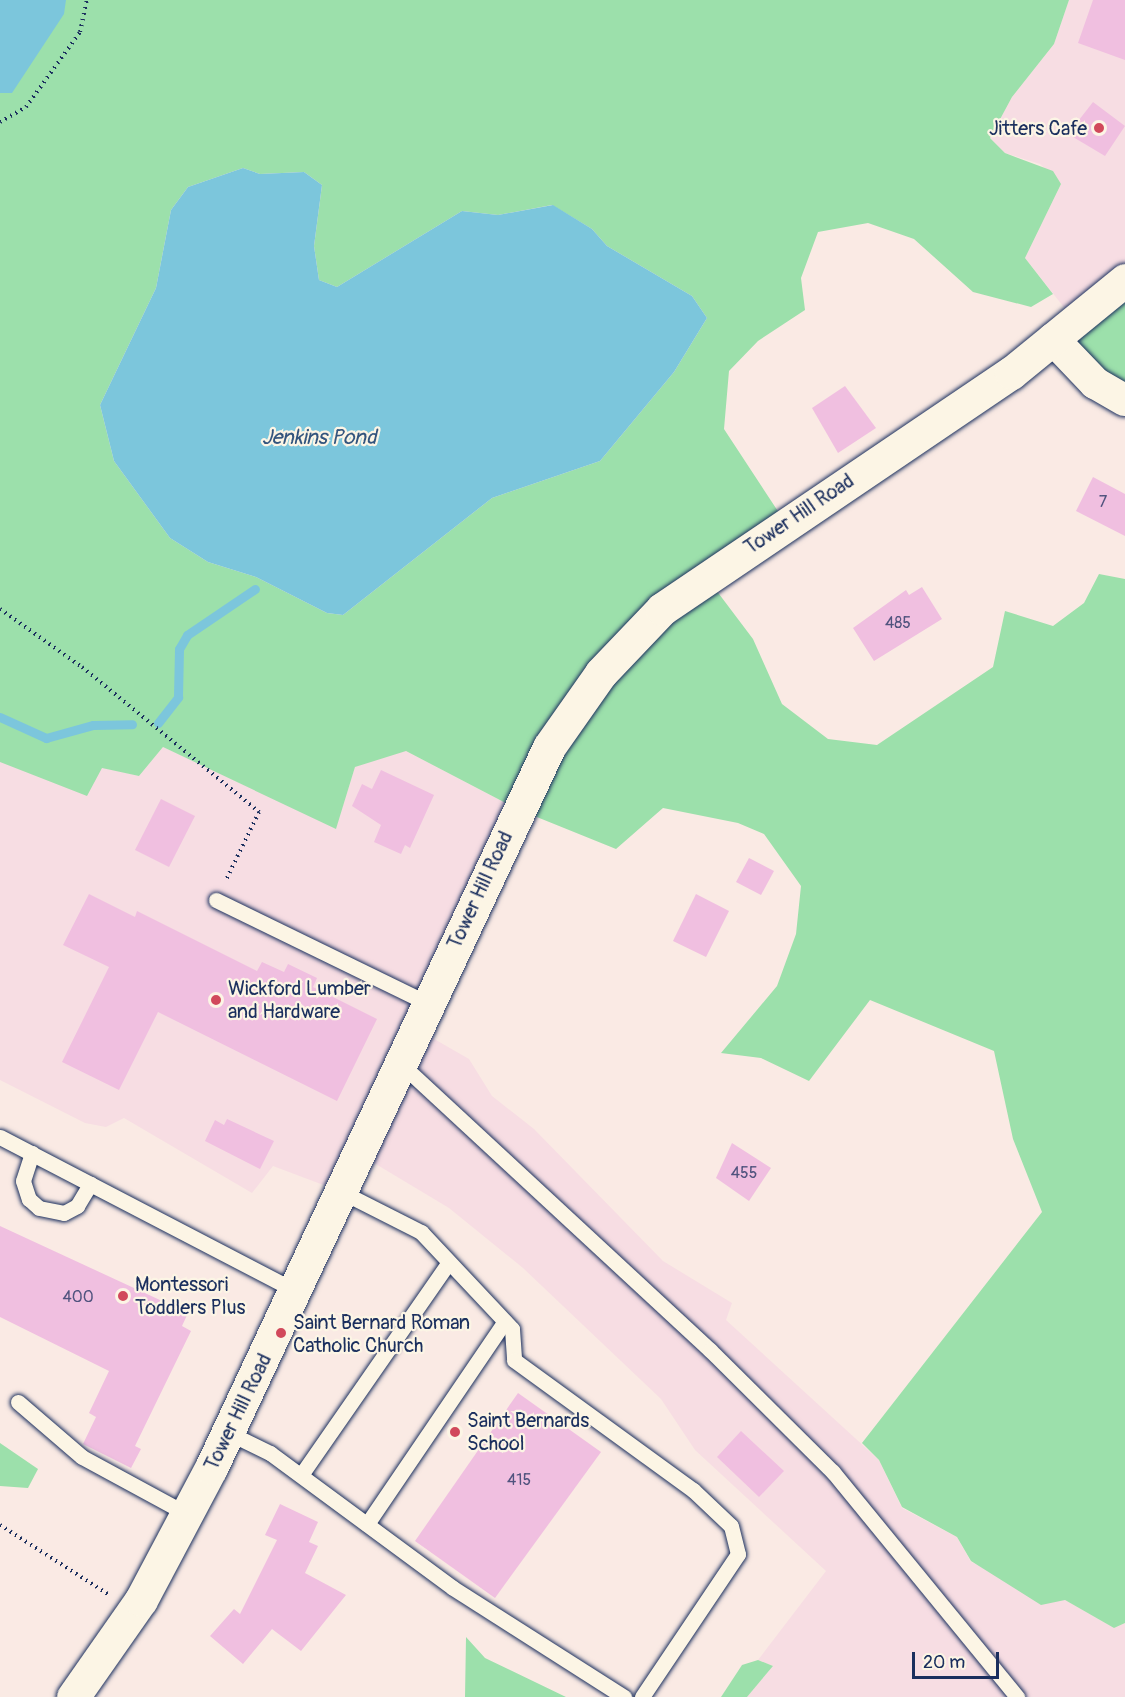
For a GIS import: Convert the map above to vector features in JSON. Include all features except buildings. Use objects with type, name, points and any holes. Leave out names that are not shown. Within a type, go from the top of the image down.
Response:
[{"type":"main road","name":"Tower Hill Road","points":[[73,1697],[134,1610],[187,1514],[298,1292],[399,1062],[549,747],[601,673],[662,609],[1011,373],[1125,280]]},
{"type":"street","points":[[1053,339],[1095,383],[1125,400]]},
{"type":"lane","points":[[216,900],[427,1003]]},
{"type":"lane","points":[[399,1062],[710,1350],[833,1472],[1017,1697]]},
{"type":"lane","points":[[0,1137],[298,1292]]},
{"type":"lane","points":[[32,1153],[23,1181],[29,1199],[39,1208],[64,1213],[77,1206],[90,1184]]},
{"type":"lane","points":[[342,1191],[421,1232],[512,1329],[514,1360],[693,1490],[731,1526],[738,1554],[642,1697]]},
{"type":"lane","points":[[301,1475],[449,1262]]},
{"type":"lane","points":[[367,1524],[505,1321]]},
{"type":"lane","points":[[18,1402],[82,1457],[187,1514]]},
{"type":"lane","points":[[229,1432],[301,1475],[453,1588],[624,1697]]},
{"type":"path","points":[[0,122],[26,107],[80,32],[87,0]]},
{"type":"path","points":[[0,609],[82,667],[259,812],[216,900]]},
{"type":"path","points":[[0,1525],[134,1610]]},
{"type":"shaded area","points":[[1069,0],[1125,0],[1125,284],[1070,315],[1025,258],[1061,184],[1040,164],[1005,153],[990,138],[1012,97],[1054,44]]},
{"type":"shaded area","points":[[163,747],[336,828],[355,767],[392,752],[406,751],[517,809],[415,1028],[469,1059],[492,1096],[534,1129],[663,1261],[732,1303],[726,1320],[879,1460],[902,1508],[957,1537],[971,1562],[1065,1600],[1114,1628],[1125,1623],[1125,1697],[747,1697],[773,1666],[758,1660],[826,1571],[695,1450],[661,1399],[523,1268],[449,1208],[359,1154],[342,1192],[273,1166],[252,1193],[124,1118],[106,1127],[85,1123],[0,1080],[0,762],[102,767],[139,776]]},
{"type":"green space","points":[[0,0],[1069,0],[1054,44],[1012,97],[990,138],[1005,153],[1053,171],[1061,184],[1025,258],[1053,294],[1031,307],[973,292],[914,239],[868,223],[818,232],[801,278],[805,310],[758,341],[729,371],[724,429],[787,525],[710,582],[753,639],[782,704],[828,739],[877,745],[993,667],[1005,611],[1053,626],[1084,603],[1099,574],[1125,579],[1125,1623],[1114,1628],[1065,1600],[1041,1605],[971,1561],[957,1537],[902,1507],[879,1460],[862,1443],[1042,1212],[1013,1139],[994,1051],[870,1000],[809,1081],[761,1058],[721,1053],[777,986],[796,934],[801,886],[764,834],[738,823],[663,808],[616,849],[517,809],[406,751],[355,767],[336,829],[163,747],[139,776],[102,768],[87,796],[0,762]],"holes":[[[243,168],[260,174],[304,172],[322,185],[314,246],[319,280],[337,287],[462,211],[498,215],[552,205],[592,229],[607,246],[692,296],[707,318],[674,372],[600,461],[492,498],[343,615],[327,613],[256,577],[208,562],[170,538],[114,461],[100,405],[156,288],[171,210],[188,187]]]},
{"type":"green space","points":[[1125,284],[1125,402],[1058,336]]},
{"type":"green space","points":[[0,1443],[38,1469],[28,1488],[0,1486]]},
{"type":"green space","points":[[466,1637],[485,1658],[566,1697],[465,1697]]},
{"type":"green space","points":[[758,1660],[773,1666],[747,1697],[721,1697],[742,1665]]},
{"type":"water","points":[[0,0],[66,0],[64,14],[12,93],[0,93]]},
{"type":"water","name":"Jenkins Pond","points":[[243,168],[260,174],[304,172],[322,185],[314,246],[319,280],[337,287],[462,211],[498,215],[553,205],[592,229],[607,246],[692,296],[707,318],[674,372],[600,461],[492,498],[343,615],[327,613],[256,577],[208,562],[170,538],[114,461],[100,405],[156,288],[171,210],[188,187]]},
{"type":"waterway","points":[[158,723],[178,697],[179,649],[187,635],[255,589]]},
{"type":"waterway","points":[[0,717],[46,738],[93,725],[132,724]]},
{"type":"place","name":"Jitters Cafe","points":[[1099,128]]},
{"type":"place","name":"Wickford Lumber and Hardware","points":[[216,1000]]},
{"type":"place","name":"Montessori Toddlers Plus","points":[[123,1296]]},
{"type":"place","name":"Saint Bernard Roman Catholic Church","points":[[281,1333]]},
{"type":"place","name":"Saint Bernards School","points":[[455,1432]]}]
